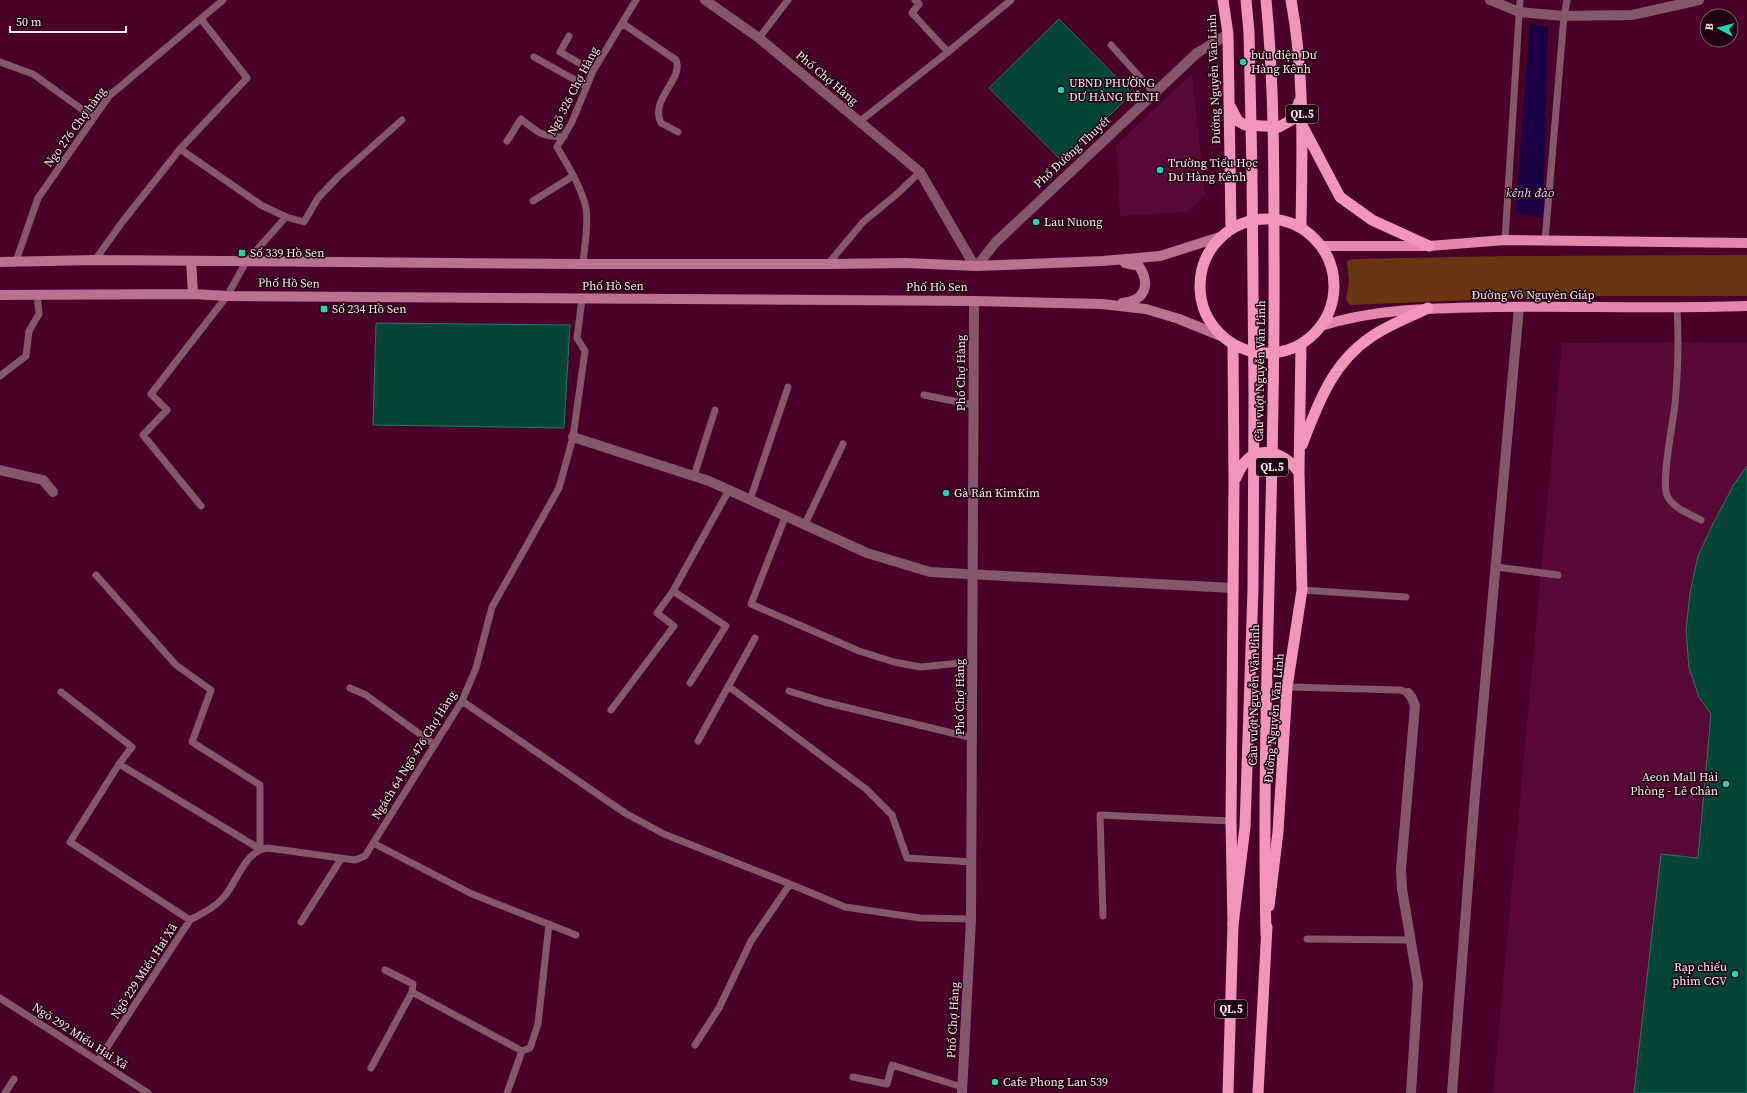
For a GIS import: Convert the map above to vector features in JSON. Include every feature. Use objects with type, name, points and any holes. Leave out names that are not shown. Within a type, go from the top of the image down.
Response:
[{"type":"highway","name":"Đường Nguyễn Văn Linh","points":[[1223,0],[1228,34],[1231,228]]},
{"type":"highway","name":"Cầu vượt Nguyễn Văn Linh","points":[[1233,925],[1245,827],[1253,589],[1254,394],[1252,174],[1249,32],[1246,0]]},
{"type":"highway","name":"Cầu vượt Nguyễn Văn Linh","points":[[1266,0],[1269,34],[1274,186],[1274,284],[1264,826],[1266,934]]},
{"type":"highway","name":"QL.5","points":[[1291,0],[1295,22],[1303,126],[1301,228]]},
{"type":"highway","points":[[1229,104],[1238,121],[1245,125],[1279,127],[1293,120],[1300,98]]},
{"type":"highway","points":[[1303,126],[1340,197],[1372,220],[1429,246]]},
{"type":"highway","points":[[1266,218],[1284,221],[1301,228],[1321,246],[1330,262],[1334,279],[1333,297],[1328,314],[1321,326],[1301,344],[1284,351],[1267,354],[1250,352],[1234,345],[1221,336],[1211,324],[1203,307],[1199,288],[1204,263],[1209,252],[1220,237],[1231,228],[1248,221],[1266,218]]},
{"type":"highway","points":[[1300,451],[1322,393],[1343,362],[1371,336],[1428,308]]},
{"type":"highway","name":"Đường Nguyễn Văn Linh","points":[[1258,1093],[1266,934],[1278,832],[1287,687],[1302,590],[1299,472],[1301,344]]},
{"type":"highway","name":"QL.5","points":[[1228,1093],[1233,925],[1231,821],[1234,345]]},
{"type":"highway","points":[[1234,482],[1240,468],[1251,458],[1265,452],[1279,454],[1290,461],[1299,472]]},
{"type":"main road","name":"Phố Hồ Sen","points":[[0,262],[95,260],[583,264],[906,263],[976,266],[1103,261],[1160,256],[1220,237]]},
{"type":"main road","points":[[1321,246],[1429,246],[1504,240],[1747,243]]},
{"type":"main road","points":[[191,261],[193,294]]},
{"type":"main road","points":[[1102,304],[1130,302],[1137,299],[1143,293],[1145,285],[1145,275],[1139,266],[1132,263],[1103,261]]},
{"type":"main road","name":"Phố Hồ Sen","points":[[0,295],[193,294],[227,296],[582,299],[974,300],[1102,304],[1149,310],[1179,319],[1221,336]]},
{"type":"main road","name":"Đường Võ Nguyên Giáp","points":[[1321,326],[1346,318],[1428,308],[1519,307],[1676,309],[1747,306]]},
{"type":"street","name":"Phố Chợ Hàng","points":[[705,0],[759,38],[920,172],[976,266]]},
{"type":"street","points":[[1490,0],[1519,12],[1564,16],[1632,15],[1699,0]]},
{"type":"street","name":"Phố Đường Thuyết","points":[[976,266],[995,242],[1197,53],[1228,34]]},
{"type":"street","name":"Phố Chợ Hàng","points":[[962,1090],[971,919],[972,862],[974,300]]},
{"type":"street","points":[[1452,1093],[1474,806],[1519,307]]},
{"type":"street","points":[[572,437],[694,476],[786,515],[867,553],[930,572],[1233,588]]},
{"type":"street","points":[[0,470],[43,480],[53,492]]},
{"type":"street","points":[[1408,693],[1415,706],[1400,869],[1418,984],[1411,1093]]},
{"type":"lane","name":"Ngo 276 Chợ hàng","points":[[16,261],[38,198],[109,96],[223,0]]},
{"type":"lane","name":"Ngõ 326 Chợ Hàng","points":[[583,264],[587,221],[586,209],[573,176],[557,147],[572,122],[593,71],[636,0]]},
{"type":"lane","points":[[759,38],[788,0]]},
{"type":"lane","points":[[916,0],[919,4],[912,13],[948,52]]},
{"type":"lane","points":[[859,122],[1011,0]]},
{"type":"lane","points":[[1504,240],[1520,0]]},
{"type":"lane","points":[[1545,241],[1564,16],[1567,0]]},
{"type":"lane","points":[[95,260],[123,221],[180,149],[247,78],[201,19]]},
{"type":"lane","points":[[622,23],[676,60],[678,65],[677,69],[664,95],[658,112],[661,123],[678,132]]},
{"type":"lane","points":[[569,36],[560,52],[593,71]]},
{"type":"lane","points":[[1111,45],[1154,93]]},
{"type":"lane","points":[[534,56],[586,86]]},
{"type":"lane","points":[[0,62],[33,74],[94,118]]},
{"type":"lane","points":[[507,141],[521,119],[540,134],[548,137],[564,136]]},
{"type":"lane","points":[[180,149],[261,205],[286,217],[304,222],[318,198],[333,182],[402,120]]},
{"type":"lane","points":[[828,264],[863,222],[897,194],[920,172]]},
{"type":"lane","points":[[533,201],[573,176]]},
{"type":"lane","points":[[201,506],[144,435],[167,410],[151,394],[227,296],[246,262],[286,217]]},
{"type":"lane","points":[[0,376],[26,356],[29,331],[39,314],[37,294]]},
{"type":"lane","name":"Ngách 64 Ngõ 476 Chợ Hàng","points":[[373,842],[462,701],[476,668],[492,607],[558,488],[572,437],[585,351],[577,338],[582,299]]},
{"type":"lane","points":[[1676,309],[1679,347],[1675,406],[1666,473],[1667,495],[1674,506],[1701,520]]},
{"type":"lane","points":[[750,500],[788,387]]},
{"type":"lane","points":[[924,395],[973,405]]},
{"type":"lane","points":[[694,476],[715,410]]},
{"type":"lane","points":[[805,524],[843,444]]},
{"type":"lane","points":[[611,710],[674,626],[657,613],[673,591],[729,490]]},
{"type":"lane","points":[[786,515],[752,604],[859,650],[894,662],[920,667],[972,662]]},
{"type":"lane","points":[[1496,567],[1558,575]]},
{"type":"lane","points":[[96,576],[176,665],[211,690],[192,742],[260,785],[260,849]]},
{"type":"lane","points":[[1302,590],[1406,597]]},
{"type":"lane","points":[[673,591],[726,626],[690,683]]},
{"type":"lane","points":[[698,740],[755,638]]},
{"type":"lane","points":[[728,686],[866,789],[892,815],[907,858],[972,862]]},
{"type":"lane","points":[[1287,687],[1401,690],[1408,693]]},
{"type":"lane","points":[[350,688],[366,695],[434,745]]},
{"type":"lane","points":[[789,691],[824,702],[973,738]]},
{"type":"lane","points":[[61,692],[132,747],[119,764],[70,842],[190,920]]},
{"type":"lane","points":[[462,701],[625,813],[664,834],[845,907],[920,918],[971,919]]},
{"type":"lane","points":[[119,764],[260,849],[360,860],[365,856],[373,842],[472,894],[576,935]]},
{"type":"lane","points":[[1103,916],[1100,815],[1231,821]]},
{"type":"lane","name":"Ngõ 229 Miếu Hai Xã","points":[[98,1061],[190,920],[213,908],[224,896],[251,856],[260,849]]},
{"type":"lane","points":[[301,922],[341,858]]},
{"type":"lane","points":[[694,1045],[719,1008],[751,941],[790,884]]},
{"type":"lane","points":[[412,992],[522,1051],[530,1048],[538,1024],[549,924]]},
{"type":"lane","points":[[1308,939],[1410,940]]},
{"type":"lane","points":[[371,1068],[412,992],[413,984],[385,970]]},
{"type":"lane","name":"Ngõ 292 Miếu Hai Xã","points":[[0,998],[148,1093]]},
{"type":"lane","points":[[507,1093],[522,1051]]},
{"type":"lane","points":[[853,1077],[887,1084],[892,1065],[962,1090]]},
{"type":"lane","points":[[4,1093],[14,1079]]},
{"type":"shaded area","name":"Trường Tiểu Học Dư Hàng Kênh","points":[[1192,74],[1205,195],[1187,212],[1120,216],[1116,145]]},
{"type":"shaded area","points":[[1747,255],[1747,296],[1568,296],[1351,305],[1346,299],[1349,283],[1347,261],[1354,259],[1506,256]]},
{"type":"shaded area","points":[[1747,342],[1747,1093],[1493,1093],[1562,343]]},
{"type":"water","name":"kênh đào","points":[[1530,24],[1548,26],[1543,218],[1515,212]]},
{"type":"building","name":"UBND PHƯỜNG DƯ HÀNG KÊNH","points":[[1059,19],[1132,93],[1063,162],[989,88]]},
{"type":"building","points":[[376,323],[570,325],[564,428],[373,425]]},
{"type":"building","name":"Aeon Mall Hải Phòng - Lê Chân","points":[[1747,466],[1747,1093],[1634,1093],[1661,854],[1698,858],[1711,714],[1699,697],[1689,668],[1686,630],[1690,593],[1698,556],[1734,484]]},
{"type":"place","name":"bưu điện Dư Hàng Kênh","points":[[1243,62]]},
{"type":"place","name":"UBND PHƯỜNG DƯ HÀNG KÊNH","points":[[1061,90]]},
{"type":"place","name":"Trường Tiểu Học Dư Hàng Kênh","points":[[1160,170]]},
{"type":"place","name":"Lau Nuong","points":[[1036,222]]},
{"type":"place","name":"Số 339 Hồ Sen","points":[[242,253]]},
{"type":"place","name":"Số 234 Hồ Sen","points":[[324,309]]},
{"type":"place","name":"Gà Rán KimKim","points":[[946,493]]},
{"type":"place","name":"Aeon Mall Hải Phòng - Lê Chân","points":[[1726,784]]},
{"type":"place","name":"Rạp chiếu phim CGV","points":[[1735,974]]},
{"type":"place","name":"Cafe Phong Lan 539","points":[[995,1082]]}]
